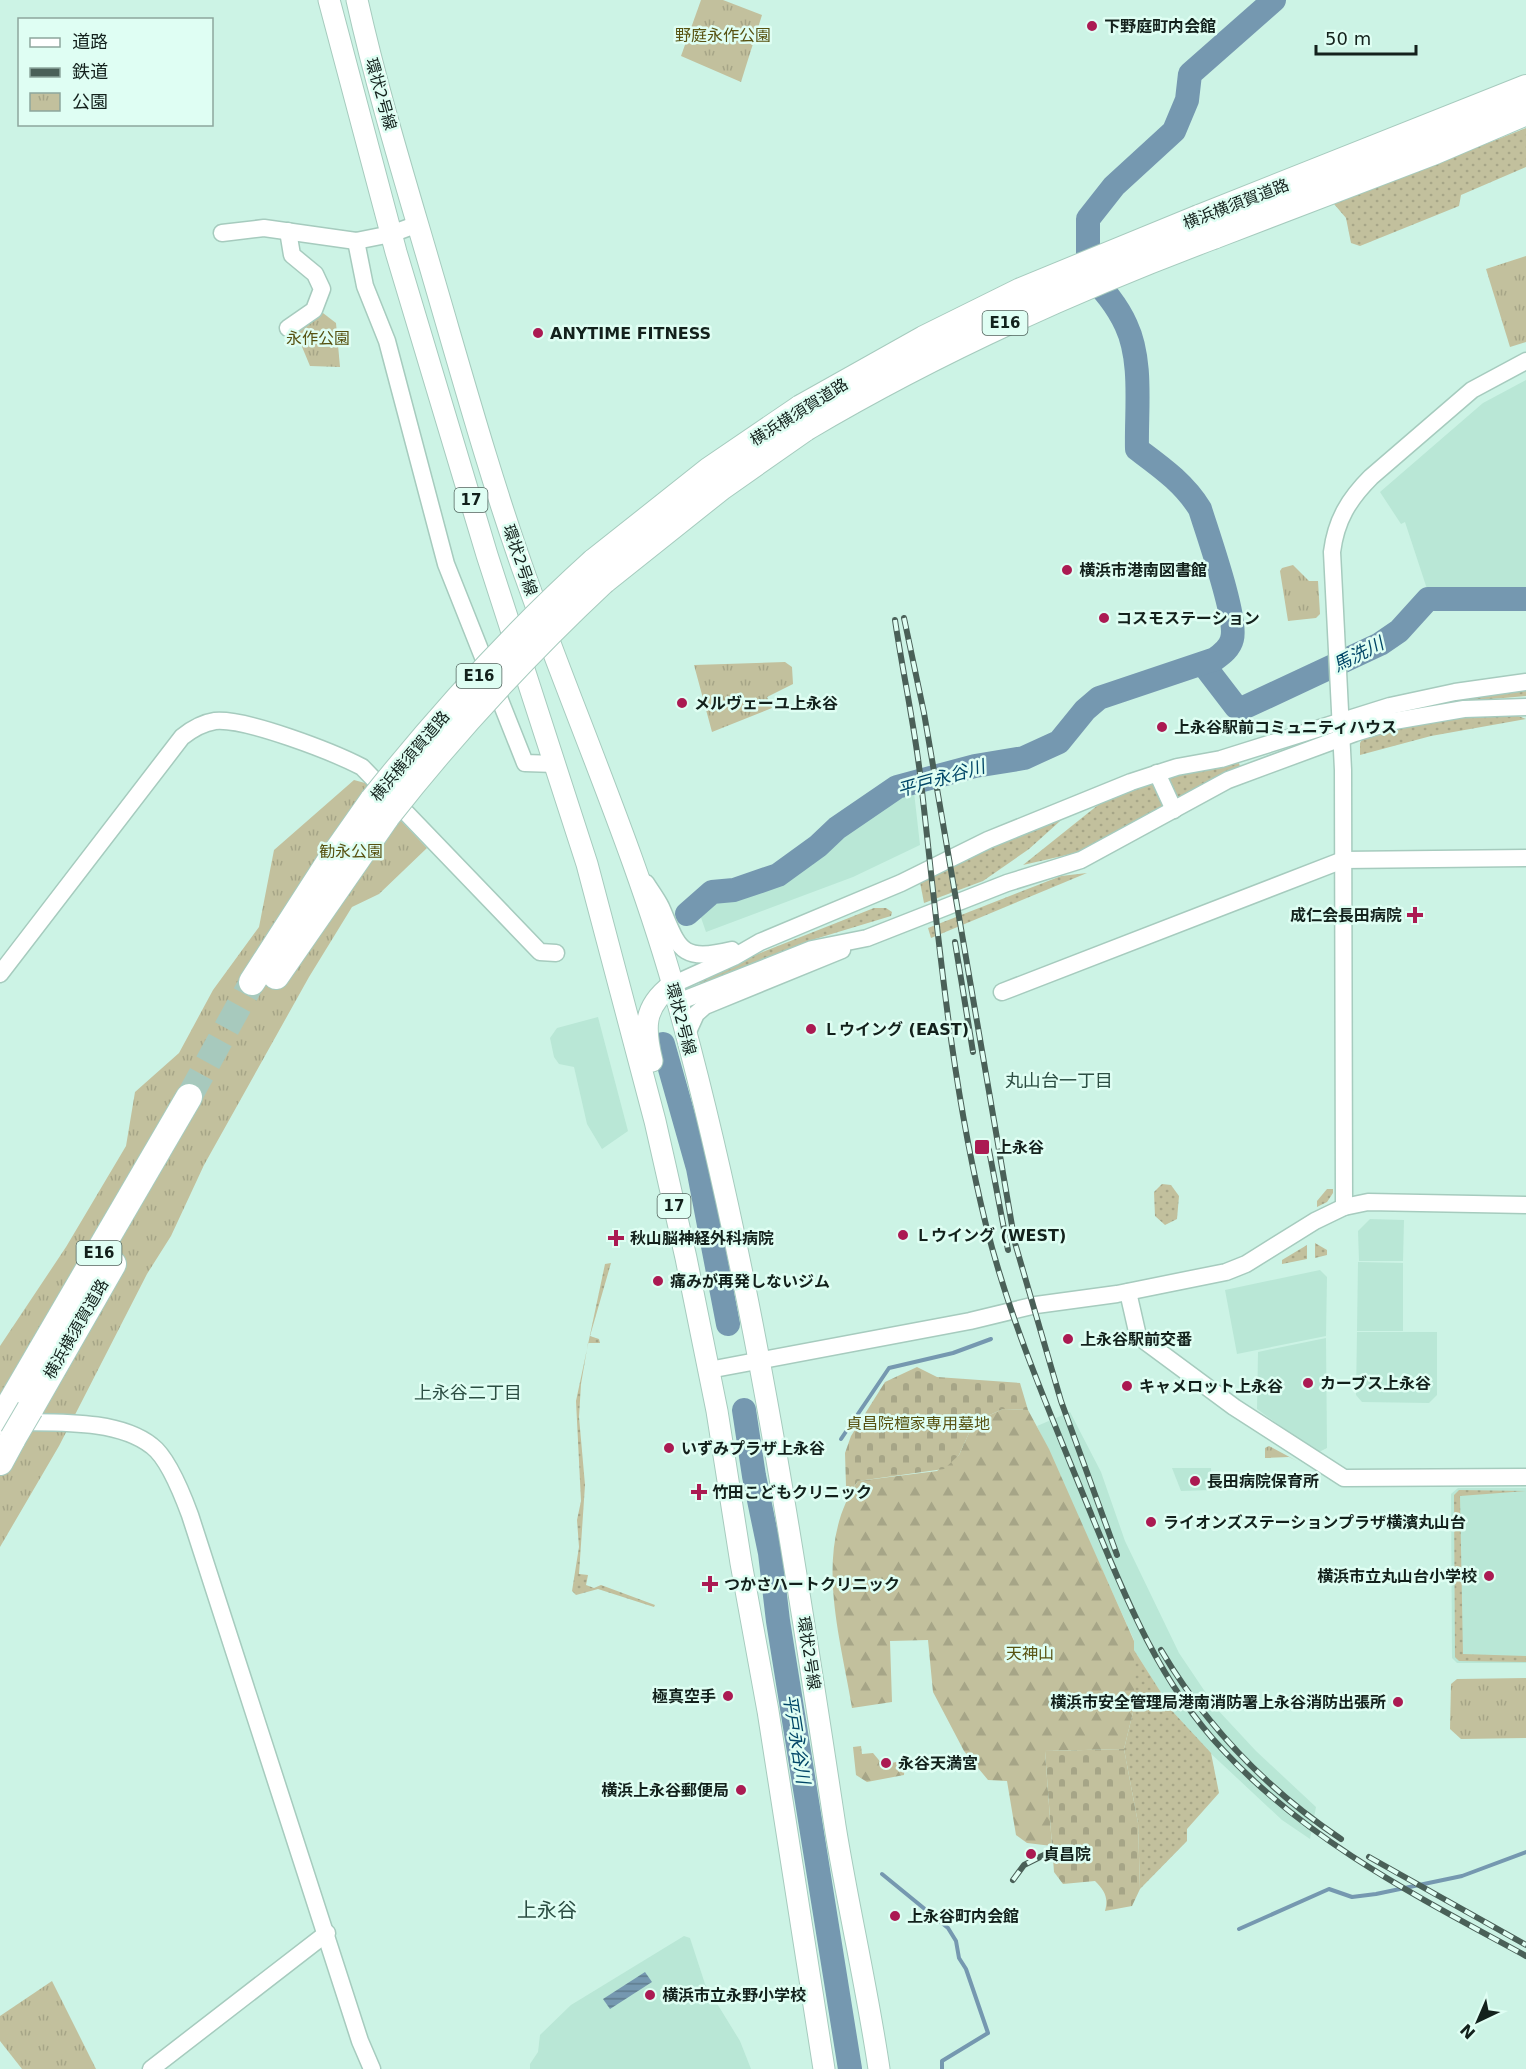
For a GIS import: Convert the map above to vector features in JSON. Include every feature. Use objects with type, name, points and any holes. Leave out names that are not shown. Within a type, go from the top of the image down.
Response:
[{"type":"highway","name":"横浜横須賀道路","points":[[259,987],[328,864],[380,808],[427,733],[509,644],[598,571],[710,470],[803,418],[933,356],[1140,263],[1206,227],[1526,88]]},
{"type":"highway","name":"横浜横須賀道路","points":[[1206,227],[1435,151],[1526,112]]},
{"type":"highway","name":"横浜横須賀道路","points":[[0,1462],[10,1420],[196,1099]]},
{"type":"main road","name":"環状2号線","points":[[329,0],[391,234],[482,538],[590,874],[655,1121],[709,1370],[770,1720],[824,2069]]},
{"type":"main road","name":"環状2号線","points":[[357,0],[418,224],[523,569],[632,862],[675,993],[723,1178],[774,1437],[842,1868],[879,2069]]},
{"type":"main road","points":[[621,997],[633,1005],[651,1008],[675,993]]},
{"type":"main road","points":[[651,1008],[646,1039],[685,1196],[686,1258]]},
{"type":"street","points":[[222,233],[264,228],[356,240],[391,234],[418,224]]},
{"type":"street","points":[[288,231],[292,255],[315,274],[322,289],[314,310],[288,328]]},
{"type":"street","points":[[356,240],[365,286],[387,341],[446,564],[461,606],[525,762],[555,764]]},
{"type":"street","points":[[1344,1207],[1343,860],[1341,730],[1332,552],[1335,532],[1342,512],[1356,492],[1371,477],[1461,399],[1493,377],[1526,361]]},
{"type":"street","points":[[686,1036],[696,1014],[705,1005],[817,962],[867,938],[1007,884],[1081,860],[1228,780],[1390,706],[1526,682]]},
{"type":"street","points":[[675,993],[760,942],[901,883],[988,840],[1157,773],[1341,730],[1464,709],[1526,706]]},
{"type":"street","points":[[0,974],[182,737],[201,725],[215,721],[234,722],[331,752],[362,767],[540,952],[556,953]]},
{"type":"street","points":[[1157,773],[1174,810]]},
{"type":"street","points":[[1002,992],[1343,860],[1526,858]]},
{"type":"street","points":[[632,862],[660,906],[673,939],[686,950],[703,955],[760,942]]},
{"type":"street","points":[[675,993],[812,949],[867,938]]},
{"type":"street","points":[[709,1370],[970,1321],[1036,1305],[1128,1292],[1226,1272],[1246,1264],[1315,1221],[1344,1207],[1368,1202],[1526,1205]]},
{"type":"street","points":[[1128,1292],[1138,1336],[1234,1407],[1344,1478],[1526,1477]]},
{"type":"street","points":[[10,1420],[82,1424],[116,1430],[143,1441],[162,1457],[186,1505],[327,1933],[360,2041],[372,2069]]},
{"type":"street","points":[[151,2069],[327,1933]]},
{"type":"shaded area","points":[[1526,380],[1526,594],[1471,594],[1470,591],[1429,595],[1405,522],[1401,524],[1380,492],[1483,403]]},
{"type":"shaded area","points":[[914,792],[920,845],[853,877],[706,932],[698,909],[780,879],[865,816]]},
{"type":"shaded area","points":[[598,1017],[628,1131],[602,1149],[587,1124],[574,1067],[559,1064],[554,1057],[550,1038],[557,1028]]},
{"type":"shaded area","points":[[1370,1219],[1404,1220],[1403,1261],[1359,1261],[1358,1231]]},
{"type":"shaded area","points":[[1358,1262],[1403,1263],[1403,1331],[1357,1331]]},
{"type":"shaded area","points":[[1320,1270],[1327,1277],[1326,1336],[1237,1354],[1225,1290]]},
{"type":"shaded area","points":[[1357,1332],[1437,1332],[1437,1395],[1429,1403],[1362,1402],[1356,1395]]},
{"type":"shaded area","points":[[1326,1338],[1327,1448],[1317,1453],[1257,1409],[1258,1352]]},
{"type":"shaded area","points":[[1070,1412],[1101,1472],[1125,1541],[1179,1653],[1216,1708],[1256,1751],[1316,1807],[1310,1839],[1282,1820],[1207,1750],[1174,1713],[1134,1650],[1134,1640],[1037,1426]]},
{"type":"shaded area","points":[[1172,1468],[1211,1468],[1212,1490],[1181,1491]]},
{"type":"shaded area","name":"横浜市立丸山台小学校","points":[[1458,1488],[1526,1488],[1526,1663],[1457,1663],[1452,1658],[1451,1494]]},
{"type":"shaded area","name":"横浜市立永野小学校","points":[[684,1936],[690,1938],[705,1984],[740,2041],[751,2069],[530,2069],[530,2064],[538,2052],[540,2035],[571,2005]]},
{"type":"green space","name":"野庭永作公園","points":[[701,0],[723,0],[762,15],[741,82],[681,56]]},
{"type":"green space","points":[[1526,128],[1526,167],[1461,195],[1459,206],[1360,246],[1351,243],[1346,218],[1334,204]]},
{"type":"green space","points":[[1526,256],[1526,342],[1510,347],[1486,269]]},
{"type":"green space","name":"永作公園","points":[[319,310],[336,323],[340,367],[310,366],[295,330]]},
{"type":"green space","points":[[1293,565],[1309,581],[1318,581],[1320,614],[1316,618],[1288,621],[1280,571],[1282,568]]},
{"type":"green space","points":[[785,662],[792,667],[793,684],[767,697],[772,708],[712,732],[694,665]]},
{"type":"green space","points":[[1526,688],[1526,696],[1470,701],[1468,698]]},
{"type":"green space","points":[[1513,714],[1526,719],[1431,736],[1360,755],[1360,743],[1363,738],[1438,722]]},
{"type":"green space","points":[[1239,763],[1240,767],[1176,799],[1167,780],[1172,775]]},
{"type":"green space","name":"勧永公園","points":[[354,780],[365,783],[427,848],[379,894],[352,907],[309,977],[204,1165],[171,1236],[147,1274],[59,1446],[0,1547],[0,1346],[66,1247],[126,1146],[135,1092],[179,1053],[213,990],[259,927],[274,850]]},
{"type":"green space","points":[[1155,782],[1164,807],[1084,851],[1023,865],[1103,801]]},
{"type":"green space","points":[[1069,813],[1029,849],[983,881],[924,903],[920,882],[999,842]]},
{"type":"green space","points":[[1087,873],[931,938],[928,928],[1061,876]]},
{"type":"green space","points":[[874,908],[886,908],[892,912],[891,916],[815,939],[700,984],[697,978]]},
{"type":"green space","points":[[1162,1184],[1171,1185],[1179,1196],[1177,1219],[1165,1225],[1155,1216],[1154,1192]]},
{"type":"green space","points":[[1327,1189],[1333,1189],[1333,1193],[1327,1202],[1317,1207],[1317,1201]]},
{"type":"green space","points":[[1315,1243],[1327,1250],[1327,1255],[1315,1258]]},
{"type":"green space","points":[[1307,1245],[1307,1259],[1282,1264],[1282,1260]]},
{"type":"green space","points":[[611,1263],[590,1336],[599,1339],[600,1343],[588,1343],[605,1264]]},
{"type":"green space","points":[[587,1350],[581,1384],[579,1417],[585,1485],[579,1574],[588,1575],[586,1585],[594,1588],[601,1585],[655,1605],[654,1607],[598,1589],[576,1595],[572,1591],[579,1547],[577,1520],[581,1501],[576,1401]]},
{"type":"green space","name":"貞昌院檀家専用墓地","points":[[917,1367],[937,1377],[1020,1383],[1028,1410],[1003,1409],[974,1422],[959,1455],[944,1469],[858,1481],[853,1488],[846,1486],[845,1453],[851,1436],[885,1382]]},
{"type":"green space","name":"天神山","points":[[1003,1409],[1028,1410],[1049,1449],[1134,1641],[1134,1708],[1124,1749],[1045,1751],[1052,1846],[1027,1843],[1016,1835],[1007,1781],[988,1780],[964,1751],[933,1692],[928,1640],[890,1641],[892,1702],[852,1708],[836,1621],[833,1563],[836,1534],[844,1507],[858,1481],[937,1471],[959,1455],[974,1422]]},
{"type":"green space","points":[[1269,1446],[1297,1461],[1289,1457],[1265,1458],[1265,1448]]},
{"type":"green space","points":[[1459,1490],[1526,1491],[1460,1496],[1463,1654],[1526,1656],[1526,1662],[1459,1661],[1455,1657],[1454,1495]]},
{"type":"green space","points":[[1134,1650],[1174,1713],[1211,1753],[1219,1793],[1187,1829],[1187,1841],[1140,1889],[1138,1823],[1124,1749],[1134,1708]]},
{"type":"green space","points":[[1526,1678],[1526,1738],[1461,1739],[1450,1729],[1451,1684],[1457,1679]]},
{"type":"green space","points":[[861,1746],[862,1754],[873,1753],[883,1765],[905,1760],[904,1775],[867,1782],[856,1775],[853,1747]]},
{"type":"green space","points":[[1124,1749],[1138,1823],[1140,1889],[1132,1906],[1105,1911],[1105,1894],[1095,1881],[1063,1884],[1054,1872],[1045,1751]]},
{"type":"green space","points":[[52,1981],[96,2069],[22,2069],[0,2041],[0,2016]]},
{"type":"water","points":[[645,1972],[652,1982],[610,2009],[603,1999]]},
{"type":"waterway","points":[[687,914],[712,892],[734,890],[778,875],[818,846],[837,828],[897,787],[975,766],[1024,758],[1059,742],[1085,710],[1099,698],[1215,659],[1229,645],[1233,629],[1231,613],[1200,509],[1179,483],[1137,449],[1138,386],[1135,354],[1126,325],[1118,311],[1088,273],[1088,219],[1114,186],[1174,131],[1187,100],[1190,74],[1274,0]]},
{"type":"waterway","name":"馬洗川","points":[[1203,664],[1236,707],[1243,708],[1380,644],[1399,631],[1428,599],[1526,599]]},
{"type":"waterway","name":"平戸永谷川","points":[[663,1044],[698,1168],[728,1324]]},
{"type":"waterway","points":[[841,1439],[889,1368],[953,1353],[991,1339]]},
{"type":"waterway","name":"平戸永谷川","points":[[744,1410],[754,1476],[770,1553],[778,1621],[850,2069]]},
{"type":"waterway","points":[[1239,1929],[1329,1889],[1352,1897],[1376,1894],[1462,1876],[1526,1852]]},
{"type":"waterway","points":[[882,1874],[948,1928],[956,1941],[959,1958],[966,1969],[988,2033],[942,2061],[942,2069]]},
{"type":"tunnel","points":[[189,1097],[252,982]]},
{"type":"railway","points":[[904,618],[924,713],[1015,1243],[1061,1401],[1117,1555]]},
{"type":"railway","points":[[895,620],[918,762],[954,1060],[986,1225],[1007,1296],[1032,1366],[1128,1602],[1160,1665],[1179,1694],[1223,1750],[1256,1783],[1327,1840],[1366,1865],[1526,1956]]},
{"type":"railway","points":[[955,942],[973,1052]]},
{"type":"railway","points":[[989,1150],[1008,1250]]},
{"type":"railway","points":[[1161,1650],[1198,1705],[1240,1755],[1288,1799],[1341,1839]]},
{"type":"railway","points":[[1013,1880],[1024,1865],[1048,1853]]},
{"type":"railway","points":[[1369,1857],[1526,1945]]},
{"type":"place","name":"下野庭町内会館","points":[[1092,26]]},
{"type":"place","name":"ANYTIME FITNESS","points":[[538,333]]},
{"type":"place","name":"横浜市港南図書館","points":[[1067,570]]},
{"type":"place","name":"コスモステーション","points":[[1104,618]]},
{"type":"place","name":"メルヴェーユ上永谷","points":[[682,703]]},
{"type":"place","name":"上永谷駅前コミュニティハウス","points":[[1162,727]]},
{"type":"place","name":"成仁会長田病院","points":[[1415,915]]},
{"type":"place","name":"Ｌウイング (EAST)","points":[[811,1029]]},
{"type":"place","name":"上永谷","points":[[982,1147]]},
{"type":"place","name":"Ｌウイング (WEST)","points":[[903,1235]]},
{"type":"place","name":"秋山脳神経外科病院","points":[[616,1238]]},
{"type":"place","name":"痛みが再発しないジム","points":[[658,1281]]},
{"type":"place","name":"上永谷駅前交番","points":[[1068,1339]]},
{"type":"place","name":"カーブス上永谷","points":[[1308,1383]]},
{"type":"place","name":"キャメロット上永谷","points":[[1127,1386]]},
{"type":"place","name":"いずみプラザ上永谷","points":[[669,1448]]},
{"type":"place","name":"長田病院保育所","points":[[1195,1481]]},
{"type":"place","name":"竹田こどもクリニック","points":[[699,1492]]},
{"type":"place","name":"ライオンズステーションプラザ横濱丸山台","points":[[1151,1522]]},
{"type":"place","name":"横浜市立丸山台小学校","points":[[1489,1576]]},
{"type":"place","name":"つかさハートクリニック","points":[[710,1584]]},
{"type":"place","name":"極真空手","points":[[728,1696]]},
{"type":"place","name":"横浜市安全管理局港南消防署上永谷消防出張所","points":[[1398,1702]]},
{"type":"place","name":"永谷天満宮","points":[[886,1763]]},
{"type":"place","name":"横浜上永谷郵便局","points":[[741,1790]]},
{"type":"place","name":"貞昌院","points":[[1031,1854]]},
{"type":"place","name":"上永谷町内会館","points":[[895,1916]]},
{"type":"place","name":"横浜市立永野小学校","points":[[650,1995]]},
{"type":"district","name":"丸山台一丁目","points":[[1059,1080]]},
{"type":"district","name":"上永谷二丁目","points":[[468,1392]]},
{"type":"district","name":"上永谷","points":[[547,1910]]}]
